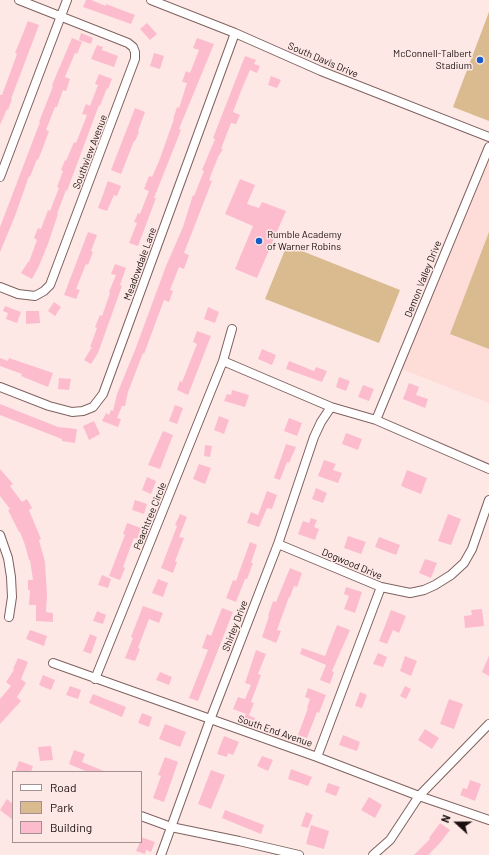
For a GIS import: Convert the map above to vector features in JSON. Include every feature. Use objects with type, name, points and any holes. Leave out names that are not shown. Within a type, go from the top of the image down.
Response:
[{"type":"street","points":[[19,0],[61,16]]},
{"type":"street","points":[[0,177],[67,0]]},
{"type":"street","name":"South Davis Drive","points":[[151,0],[235,33],[321,71],[489,137]]},
{"type":"street","name":"Southview Avenue","points":[[0,287],[18,294],[35,296],[44,291],[50,285],[135,59],[133,47],[128,43],[61,16]]},
{"type":"street","name":"Meadowdale Lane","points":[[0,387],[48,406],[72,412],[83,411],[93,407],[103,394],[235,33]]},
{"type":"street","name":"Demon Valley Drive","points":[[376,420],[489,147]]},
{"type":"street","name":"Peachtree Circle","points":[[95,679],[222,361],[232,328]]},
{"type":"street","points":[[222,361],[331,407],[376,420],[489,470]]},
{"type":"street","name":"Shirley Drive","points":[[161,855],[210,720],[278,544],[314,437],[321,422],[331,407]]},
{"type":"street","name":"Dogwood Drive","points":[[278,544],[381,587],[410,593],[424,590],[435,585],[451,575],[464,563],[472,549],[489,500]]},
{"type":"street","points":[[1,539],[8,558],[11,577],[12,596],[9,617]]},
{"type":"street","points":[[317,757],[381,587]]},
{"type":"street","name":"South End Avenue","points":[[53,663],[489,820]]},
{"type":"street","points":[[373,855],[390,840],[419,796],[489,724]]},
{"type":"street","points":[[142,816],[171,827],[298,855]]},
{"type":"shaded area","points":[[489,147],[489,403],[398,368]]},
{"type":"green space","name":"McConnell-Talbert Stadium","points":[[489,12],[489,121],[453,107]]},
{"type":"green space","points":[[489,232],[489,349],[450,334]]},
{"type":"green space","points":[[287,245],[400,290],[379,343],[265,299]]},
{"type":"building","points":[[86,0],[91,0],[106,6],[106,4],[135,15],[131,24],[83,7]]},
{"type":"building","points":[[28,21],[39,25],[8,110],[7,109],[0,125],[0,95],[2,95],[17,54],[15,53]]},
{"type":"building","points":[[147,23],[157,34],[150,40],[140,29]]},
{"type":"building","points":[[81,33],[93,38],[91,44],[79,40]]},
{"type":"building","points":[[72,38],[82,42],[77,54],[75,53],[65,77],[70,79],[66,91],[63,90],[57,107],[55,107],[46,130],[49,131],[42,150],[30,177],[29,176],[0,252],[0,227],[40,122],[53,86],[52,85]]},
{"type":"building","points":[[197,38],[214,44],[179,129],[181,130],[154,198],[156,198],[138,246],[129,243],[137,223],[134,222],[138,213],[140,214],[149,191],[144,189],[149,176],[152,177],[174,119],[177,107],[179,108],[187,83],[182,82],[186,71],[190,73],[199,50],[193,48]]},
{"type":"building","points":[[97,45],[103,47],[102,50],[118,56],[114,67],[91,59]]},
{"type":"building","points":[[154,53],[164,56],[160,69],[150,66]]},
{"type":"building","points":[[245,56],[256,60],[254,64],[260,66],[257,73],[250,70],[243,86],[233,112],[240,115],[236,124],[231,123],[221,149],[223,149],[218,157],[209,180],[212,181],[184,253],[189,255],[184,269],[179,267],[170,290],[173,291],[169,302],[164,300],[128,392],[125,406],[122,406],[117,418],[121,419],[118,427],[102,421],[106,413],[109,415],[111,410],[113,411],[117,394],[166,266],[183,227],[193,195],[194,196],[204,171],[202,170],[215,139],[213,138]]},
{"type":"building","points":[[99,74],[112,79],[100,106],[99,105],[57,214],[48,244],[32,279],[21,273],[29,262],[37,240],[34,238],[38,228],[41,229],[48,210],[50,211],[59,188],[57,187],[63,171],[61,170],[74,142],[76,143],[87,115],[82,114],[86,104],[90,106],[98,85],[95,84]]},
{"type":"building","points":[[271,76],[281,80],[277,88],[268,85]]},
{"type":"building","points":[[135,108],[145,112],[138,131],[139,132],[121,174],[111,170]]},
{"type":"building","points":[[240,179],[255,185],[247,204],[259,208],[262,202],[286,211],[257,278],[235,269],[253,226],[225,214]]},
{"type":"building","points":[[108,181],[121,186],[117,196],[114,195],[107,211],[98,208]]},
{"type":"building","points":[[88,232],[97,235],[88,265],[86,264],[76,289],[80,290],[76,299],[64,295]]},
{"type":"building","points":[[115,264],[126,268],[120,285],[122,286],[98,353],[91,364],[84,360],[92,347],[90,347],[97,328],[95,327],[100,315],[102,316],[116,275],[111,274]]},
{"type":"building","points":[[54,302],[61,307],[55,316],[48,311]]},
{"type":"building","points":[[5,306],[21,312],[17,323],[6,319],[8,313],[3,311]]},
{"type":"building","points":[[208,307],[219,312],[215,323],[204,319]]},
{"type":"building","points":[[26,311],[39,311],[40,323],[26,324]]},
{"type":"building","points":[[197,331],[211,336],[188,395],[177,390],[180,381],[182,382],[197,344],[193,342]]},
{"type":"building","points":[[262,349],[276,355],[272,365],[258,359]]},
{"type":"building","points":[[0,358],[8,361],[9,358],[53,373],[48,387],[21,376],[22,374],[0,366]]},
{"type":"building","points":[[289,361],[314,371],[316,367],[327,371],[322,382],[286,369]]},
{"type":"building","points":[[339,377],[350,381],[346,391],[336,387]]},
{"type":"building","points":[[59,378],[71,379],[69,390],[58,389]]},
{"type":"building","points":[[409,383],[419,387],[416,395],[428,399],[425,408],[403,399]]},
{"type":"building","points":[[363,385],[374,389],[369,401],[358,397]]},
{"type":"building","points":[[232,390],[249,395],[245,407],[224,401],[227,394],[231,395]]},
{"type":"building","points":[[0,404],[58,427],[77,429],[75,443],[62,441],[62,439],[0,415]]},
{"type":"building","points":[[175,405],[183,408],[177,424],[169,421]]},
{"type":"building","points":[[219,416],[229,420],[224,434],[214,430]]},
{"type":"building","points":[[289,418],[302,423],[297,436],[284,431]]},
{"type":"building","points":[[94,421],[100,434],[89,440],[83,426]]},
{"type":"building","points":[[163,431],[173,435],[160,469],[148,465]]},
{"type":"building","points":[[346,433],[362,439],[358,450],[342,444]]},
{"type":"building","points":[[286,444],[296,447],[289,463],[287,462],[280,480],[274,478]]},
{"type":"building","points":[[205,445],[212,446],[210,457],[204,456]]},
{"type":"building","points":[[324,460],[336,464],[333,470],[342,473],[338,483],[318,476]]},
{"type":"building","points":[[199,464],[211,468],[205,484],[193,479]]},
{"type":"building","points":[[0,469],[13,484],[10,486],[22,502],[27,499],[32,508],[29,510],[41,539],[39,540],[45,562],[47,595],[46,612],[53,613],[53,622],[36,621],[36,605],[29,605],[30,590],[28,590],[28,580],[33,580],[30,560],[20,532],[8,510],[10,509],[0,496]]},
{"type":"building","points":[[407,470],[427,478],[421,494],[401,486]]},
{"type":"building","points":[[147,477],[156,481],[151,494],[142,490]]},
{"type":"building","points":[[316,488],[327,493],[323,503],[312,499]]},
{"type":"building","points":[[267,491],[277,495],[272,509],[267,508],[259,527],[247,523],[251,512],[258,515]]},
{"type":"building","points":[[135,500],[147,504],[144,514],[132,510]]},
{"type":"building","points":[[180,514],[187,517],[179,537],[184,538],[175,561],[177,562],[173,573],[161,568]]},
{"type":"building","points":[[448,514],[461,519],[451,545],[438,541]]},
{"type":"building","points":[[311,518],[317,520],[314,527],[319,529],[315,540],[298,534],[303,521],[309,523]]},
{"type":"building","points":[[127,523],[141,528],[137,539],[134,538],[123,567],[125,568],[120,580],[109,576],[125,535],[123,534]]},
{"type":"building","points":[[348,536],[366,542],[361,554],[344,548]]},
{"type":"building","points":[[379,537],[400,545],[396,555],[375,547]]},
{"type":"building","points":[[250,542],[257,545],[251,563],[253,563],[236,602],[226,598],[233,580],[236,581]]},
{"type":"building","points":[[425,559],[437,563],[431,578],[419,573]]},
{"type":"building","points":[[290,568],[302,573],[297,587],[294,586],[289,597],[277,630],[281,631],[276,643],[262,637],[273,601],[276,602]]},
{"type":"building","points":[[102,575],[111,579],[108,588],[98,585]]},
{"type":"building","points":[[158,579],[168,583],[163,597],[152,593]]},
{"type":"building","points":[[346,587],[362,592],[355,613],[344,609],[349,596],[344,594]]},
{"type":"building","points":[[143,606],[163,613],[159,623],[149,619],[138,648],[140,649],[135,661],[125,658]]},
{"type":"building","points":[[222,608],[233,612],[198,701],[189,698],[208,650],[202,648],[207,634],[211,636]]},
{"type":"building","points":[[482,609],[484,626],[465,628],[464,616],[472,615],[471,610]]},
{"type":"building","points":[[391,610],[406,616],[399,633],[393,630],[387,644],[379,641]]},
{"type":"building","points":[[97,611],[106,615],[103,624],[93,621]]},
{"type":"building","points":[[337,625],[350,630],[332,671],[334,672],[330,684],[320,680],[326,665],[300,654],[302,648],[325,656]]},
{"type":"building","points":[[30,630],[47,636],[44,646],[26,639]]},
{"type":"building","points":[[90,634],[97,637],[91,654],[83,651]]},
{"type":"building","points":[[256,650],[266,654],[258,674],[261,675],[251,702],[254,703],[249,715],[233,709],[238,697],[245,699],[251,685],[245,683]]},
{"type":"building","points":[[378,653],[387,657],[383,667],[373,664]]},
{"type":"building","points":[[405,656],[417,661],[411,676],[400,671]]},
{"type":"building","points":[[489,656],[489,676],[482,672]]},
{"type":"building","points":[[18,658],[28,662],[21,679],[26,683],[17,697],[21,701],[0,724],[0,699],[11,686],[6,682],[14,670],[13,669]]},
{"type":"building","points":[[160,672],[172,677],[169,685],[156,680]]},
{"type":"building","points":[[43,675],[55,680],[51,690],[39,685]]},
{"type":"building","points":[[70,686],[81,690],[78,699],[66,695]]},
{"type":"building","points":[[405,686],[411,689],[406,699],[400,696]]},
{"type":"building","points":[[308,688],[326,695],[319,713],[317,712],[307,738],[298,735],[310,699],[305,697]]},
{"type":"building","points":[[360,692],[367,695],[362,708],[355,706]]},
{"type":"building","points":[[93,694],[126,707],[122,717],[89,703]]},
{"type":"building","points":[[449,699],[463,704],[454,729],[440,724]]},
{"type":"building","points":[[142,713],[152,717],[149,727],[138,723]]},
{"type":"building","points":[[246,714],[255,718],[252,726],[242,722]]},
{"type":"building","points":[[165,724],[186,732],[180,747],[159,739]]},
{"type":"building","points":[[425,729],[439,738],[432,749],[418,740]]},
{"type":"building","points":[[343,735],[360,742],[357,751],[339,745]]},
{"type":"building","points":[[224,736],[239,742],[233,755],[228,753],[227,757],[217,754]]},
{"type":"building","points":[[51,746],[53,760],[40,761],[38,747]]},
{"type":"building","points":[[74,750],[85,754],[82,762],[104,771],[86,771],[69,764]]},
{"type":"building","points":[[262,756],[273,760],[268,771],[257,766]]},
{"type":"building","points":[[165,757],[178,762],[164,802],[153,798],[161,776],[158,775]]},
{"type":"building","points":[[19,761],[33,766],[31,771],[15,771]]},
{"type":"building","points":[[291,769],[312,777],[308,786],[288,779]]},
{"type":"building","points":[[211,770],[225,775],[211,809],[198,804]]},
{"type":"building","points":[[470,780],[481,784],[475,801],[460,795],[463,788],[467,789]]},
{"type":"building","points":[[328,783],[340,787],[336,796],[325,792]]},
{"type":"building","points":[[369,797],[382,805],[375,818],[361,810]]},
{"type":"building","points":[[7,799],[12,803],[12,819],[0,810]]},
{"type":"building","points":[[225,810],[264,825],[261,834],[222,818]]},
{"type":"building","points":[[306,812],[313,815],[308,828],[301,826]]},
{"type":"building","points":[[440,823],[450,830],[439,844],[428,855],[414,855],[430,839],[429,838]]},
{"type":"building","points":[[311,825],[329,831],[324,849],[306,844]]},
{"type":"building","points":[[142,837],[155,842],[151,852],[146,850],[145,854],[136,851],[140,843],[142,843]]},
{"type":"place","name":"McConnell-Talbert Stadium","points":[[480,60]]},
{"type":"place","name":"Rumble Academy of Warner Robins","points":[[259,241]]}]
